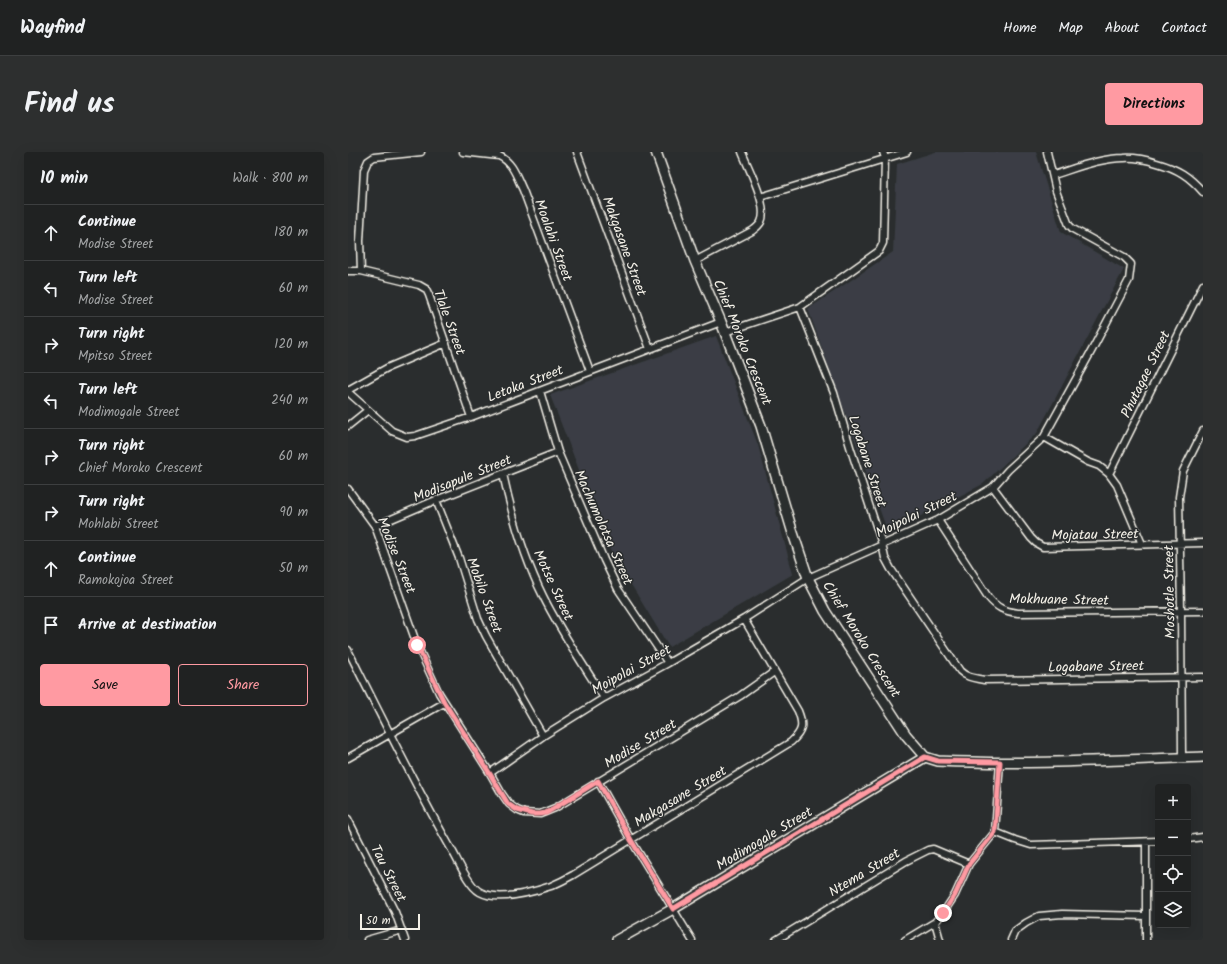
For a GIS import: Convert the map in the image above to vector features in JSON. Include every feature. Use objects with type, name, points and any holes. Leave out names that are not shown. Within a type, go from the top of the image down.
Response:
[{"type":"street","points":[[360,271],[360,241],[364,170],[366,164],[374,157],[421,152]]},
{"type":"street","name":"Moalahi Street","points":[[463,152],[492,154],[504,158],[511,165],[523,190],[590,371]]},
{"type":"street","name":"Makgasane Street","points":[[577,152],[650,349]]},
{"type":"street","name":"Chief Moroko Crescent","points":[[656,152],[695,261],[721,322],[761,426],[808,578],[825,611],[906,735],[925,757]]},
{"type":"street","points":[[695,261],[757,227],[762,221],[763,217],[760,197],[742,152]]},
{"type":"street","points":[[760,197],[884,155],[906,152]]},
{"type":"street","name":"Moipolai Street","points":[[490,774],[543,736],[604,698],[744,619],[808,578],[938,520],[993,487],[1008,470],[1044,438],[1128,280],[1131,268],[1131,264],[1124,257],[1073,229],[1069,225],[1056,190],[1047,152]]},
{"type":"street","points":[[725,332],[800,307],[874,256],[881,248],[883,243],[884,155]]},
{"type":"street","points":[[1053,175],[1116,158],[1132,158],[1178,170],[1190,178],[1203,192]]},
{"type":"street","name":"Tlale Street","points":[[348,271],[360,271],[419,284],[426,289],[446,343],[470,417]]},
{"type":"street","name":"Phutagae Street","points":[[1109,474],[1203,285]]},
{"type":"street","name":"Logabane Street","points":[[800,307],[834,393],[882,544],[885,558],[960,671],[967,677],[984,680],[1203,677]]},
{"type":"street","name":"Letoka Street","points":[[348,391],[392,431],[407,436],[415,436],[540,391],[721,322]]},
{"type":"street","points":[[348,391],[387,368],[446,343]]},
{"type":"street","name":"Machumolotsa Street","points":[[540,391],[558,452],[589,529],[618,589],[668,663]]},
{"type":"street","points":[[348,426],[368,410]]},
{"type":"street","name":"Moshotle Street","points":[[1182,757],[1182,611],[1179,544],[1179,497],[1183,471],[1203,432]]},
{"type":"street","points":[[1044,438],[1088,462],[1099,466],[1109,474],[1117,484],[1142,544]]},
{"type":"street","name":"Modisapule Street","points":[[375,526],[436,500],[558,452]]},
{"type":"street","name":"Motse Street","points":[[503,474],[509,504],[532,572],[559,625],[604,698]]},
{"type":"street","name":"Mojatau Street","points":[[993,487],[1031,538],[1040,546],[1203,543]]},
{"type":"street","name":"Modise Street","points":[[348,489],[375,526],[417,645],[444,702],[508,804],[517,810],[532,814],[540,814],[554,808],[734,700],[774,672]]},
{"type":"street","name":"Mobilo Street","points":[[436,500],[459,558],[478,619],[486,636],[543,736]]},
{"type":"street","name":"Mokhuane Street","points":[[938,520],[988,597],[994,605],[1001,610],[1018,613],[1203,611]]},
{"type":"street","name":"Makgasane Street","points":[[348,650],[390,734],[471,883],[479,892],[496,896],[514,895],[552,886],[573,875],[791,742],[799,735],[802,724],[801,717],[744,619]]},
{"type":"street","points":[[348,758],[444,702]]},
{"type":"street","points":[[925,757],[938,761],[1000,762],[1060,762],[1203,757]]},
{"type":"street","name":"Modimogale Street","points":[[617,940],[673,909],[925,757]]},
{"type":"street","points":[[905,940],[934,922],[943,913],[955,895],[969,864],[995,832],[1000,762]]},
{"type":"street","points":[[598,781],[631,840],[692,940]]},
{"type":"street","name":"Tau Street","points":[[348,819],[395,912],[404,940]]},
{"type":"street","points":[[995,832],[1031,846],[1155,841]]},
{"type":"street","points":[[1191,839],[1203,837]]},
{"type":"street","points":[[1146,842],[1146,940]]},
{"type":"street","name":"Ntema Street","points":[[776,940],[906,860],[928,850],[940,852],[969,864]]},
{"type":"street","points":[[1011,940],[1015,930],[1040,916],[1062,914],[1146,916]]},
{"type":"street","points":[[934,922],[940,940]]},
{"type":"street","points":[[367,940],[402,930]]},
{"type":"shaded area","points":[[935,152],[1036,152],[1061,232],[1124,269],[1037,433],[983,484],[888,533],[808,309],[893,252],[897,164]]},
{"type":"shaded area","points":[[716,336],[758,445],[793,574],[669,647],[610,550],[550,395]]},
{"type":"route","points":[[417,645],[444,702],[508,804],[524,813],[546,813],[598,781],[631,840],[673,909],[925,757],[938,761],[967,763],[1000,762],[995,832],[969,864],[955,895],[943,913]]}]
